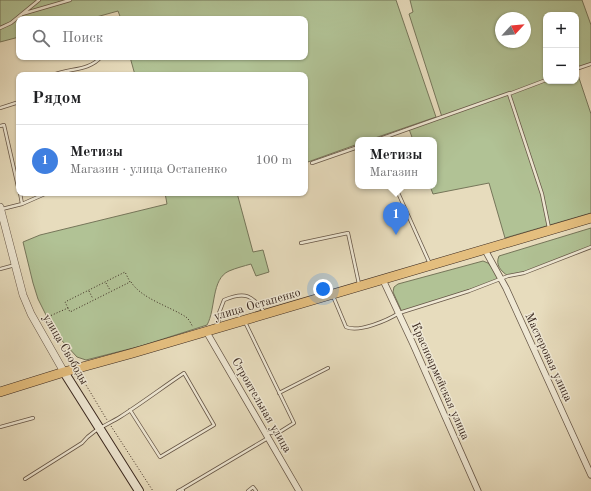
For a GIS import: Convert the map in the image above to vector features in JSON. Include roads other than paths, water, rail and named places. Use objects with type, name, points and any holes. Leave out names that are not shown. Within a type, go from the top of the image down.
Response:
[{"type":"main road","name":"улица Остапенко","points":[[0,392],[591,218]]},
{"type":"main road","name":"улица Свободы","points":[[64,372],[139,491]]},
{"type":"street","name":"улица Свободы","points":[[0,209],[23,295],[31,314],[64,372]]},
{"type":"street","name":"Мастеровая улица","points":[[485,250],[501,279],[591,475]]},
{"type":"street","name":"Красноармейская улица","points":[[383,280],[478,491]]},
{"type":"street","name":"Строительная улица","points":[[202,332],[265,432],[299,491]]},
{"type":"lane","points":[[20,16],[38,0]]},
{"type":"lane","points":[[22,14],[70,0]]},
{"type":"lane","points":[[0,28],[16,19]]},
{"type":"lane","points":[[66,72],[87,67],[94,64],[98,60]]},
{"type":"lane","points":[[579,69],[591,64]]},
{"type":"lane","points":[[385,137],[543,81]]},
{"type":"lane","points":[[510,93],[509,94],[542,194],[549,231]]},
{"type":"lane","points":[[0,108],[16,103]]},
{"type":"lane","points":[[0,126],[4,125],[16,179]]},
{"type":"lane","points":[[312,163],[355,148]]},
{"type":"lane","points":[[396,189],[431,266]]},
{"type":"lane","points":[[20,196],[22,204]]},
{"type":"lane","points":[[0,209],[22,204],[40,196]]},
{"type":"lane","points":[[301,243],[348,233],[360,287]]},
{"type":"lane","points":[[332,295],[346,328],[351,329],[371,325],[399,313],[508,276],[524,273],[591,247]]},
{"type":"lane","points":[[0,269],[15,265]]},
{"type":"lane","points":[[218,328],[219,312],[224,300],[234,296],[245,295],[256,301],[265,313]]},
{"type":"lane","points":[[244,320],[294,423],[278,433],[265,432]]},
{"type":"lane","points":[[279,393],[328,368]]},
{"type":"lane","points":[[25,479],[82,443],[88,436],[99,428],[130,410],[184,373],[214,425],[160,457],[130,410]]},
{"type":"lane","points":[[0,427],[33,418]]},
{"type":"lane","points":[[178,491],[268,438]]},
{"type":"lane","points":[[248,491],[254,487],[256,491]]},
{"type":"place","name":"Метизы","points":[[396,235]]}]
